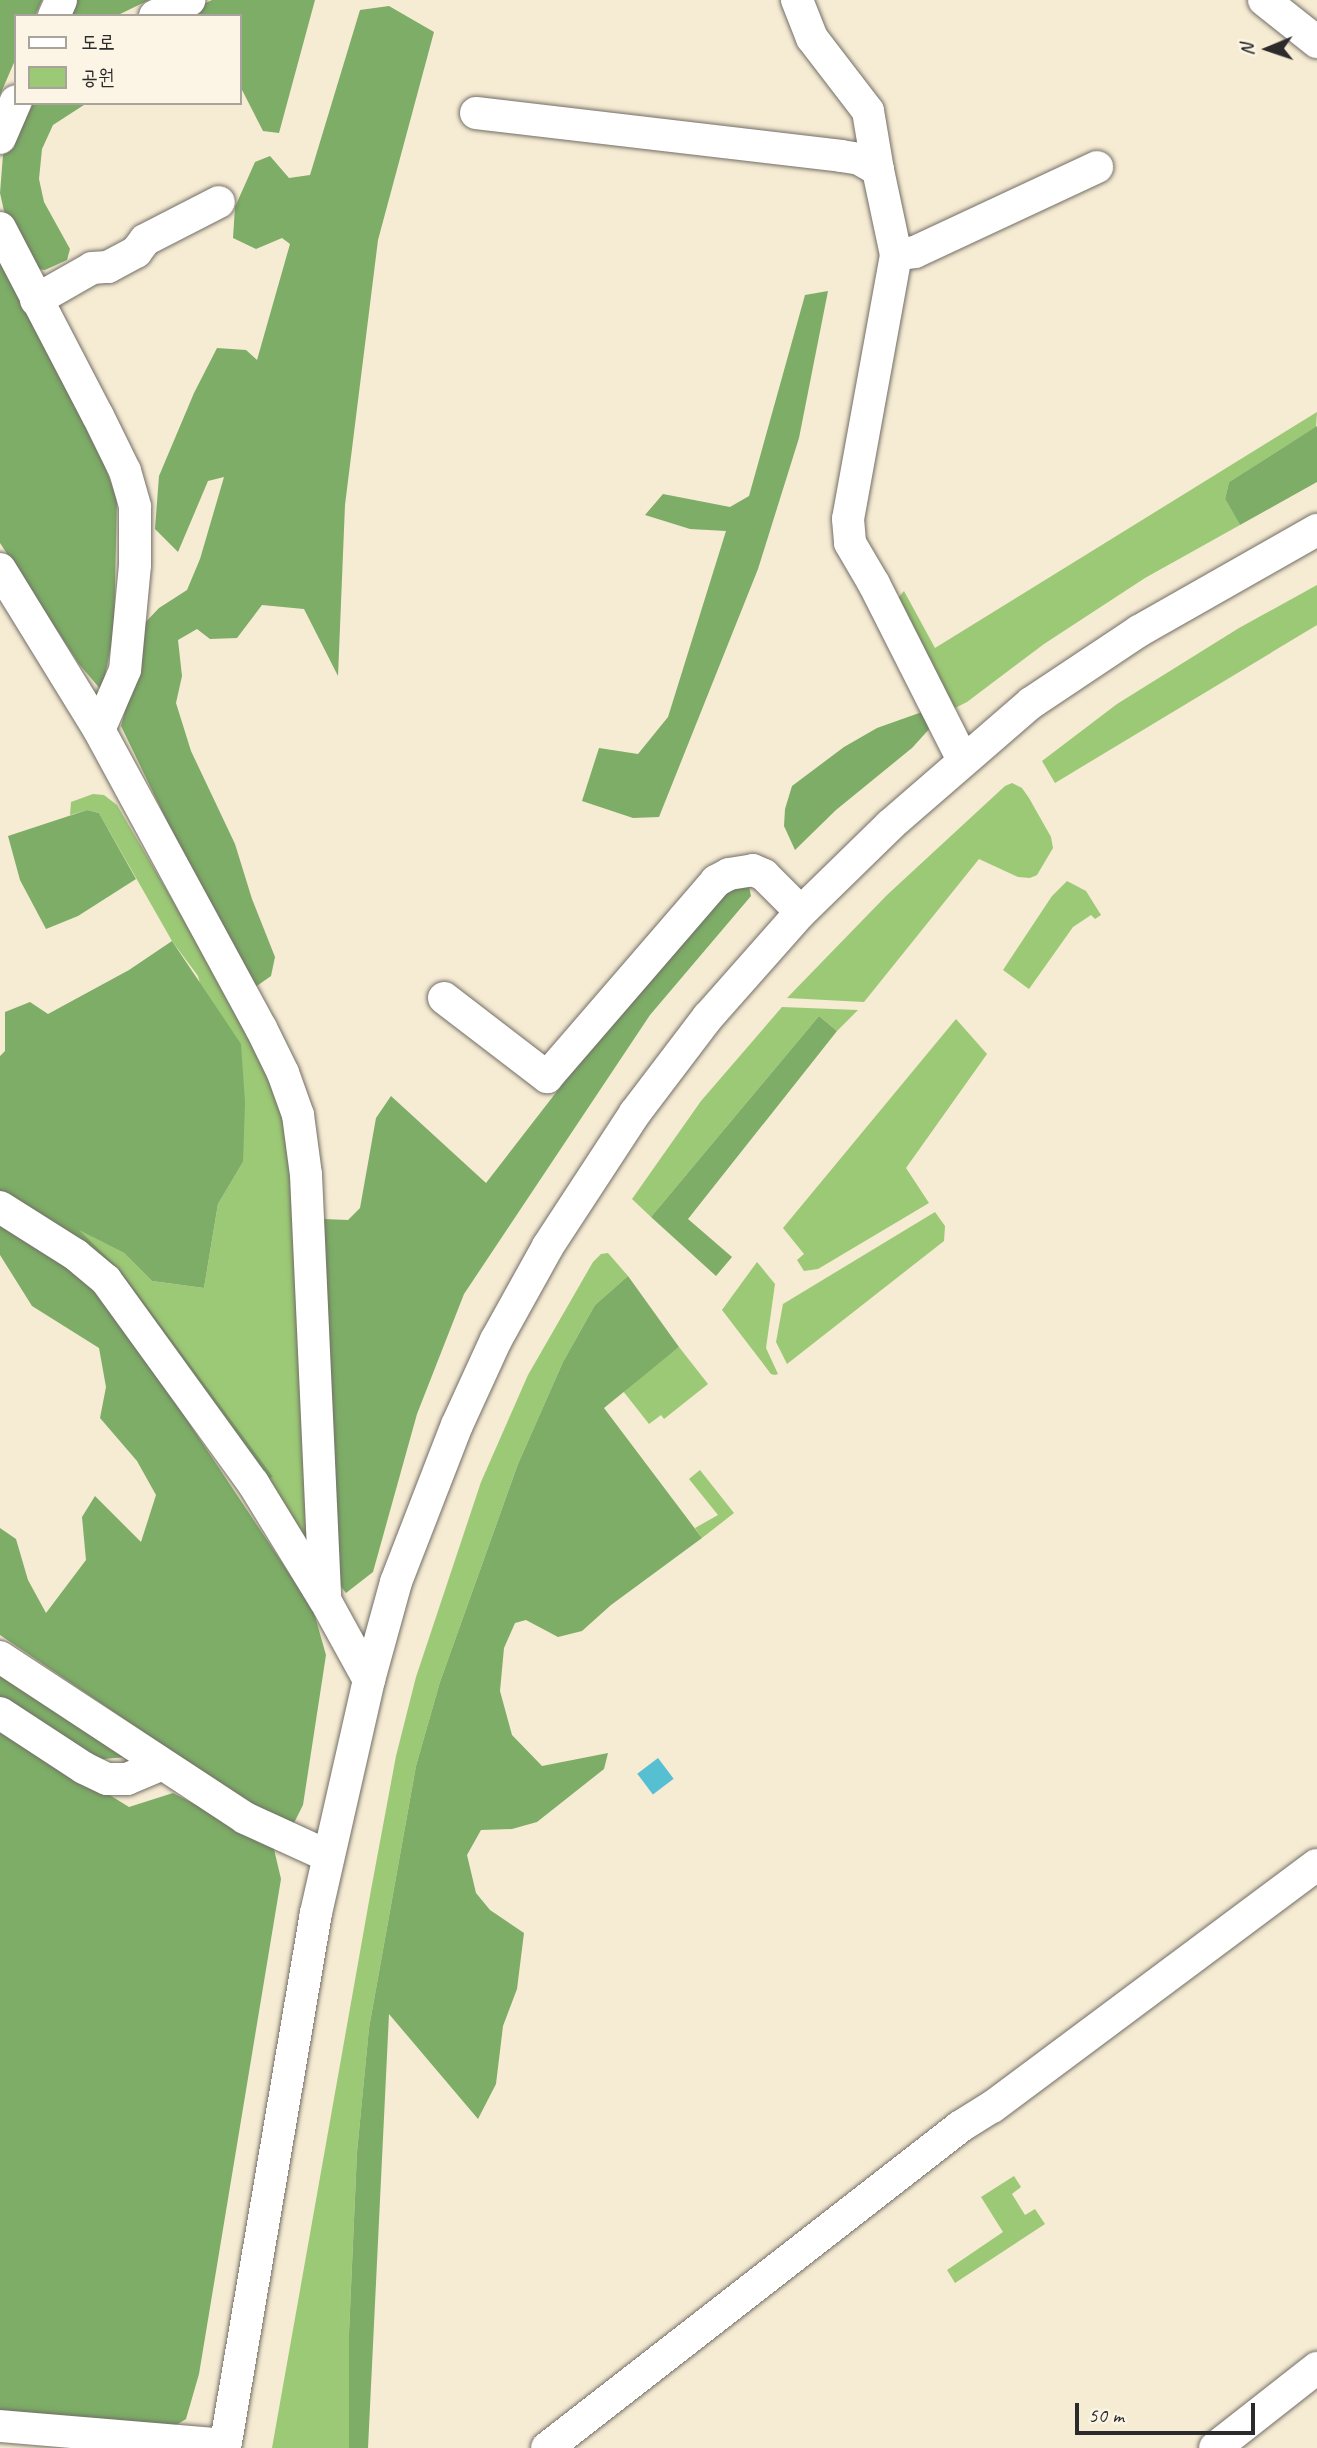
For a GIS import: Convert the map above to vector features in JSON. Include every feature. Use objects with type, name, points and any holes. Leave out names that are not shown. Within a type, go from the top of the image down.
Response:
[{"type":"street","points":[[159,14],[190,0]]},
{"type":"street","points":[[797,0],[811,38],[868,111],[896,255],[848,519],[850,543],[874,584],[963,760]]},
{"type":"street","points":[[1264,0],[1317,42]]},
{"type":"street","points":[[0,138],[14,105]]},
{"type":"street","points":[[476,113],[841,156],[859,159],[878,170]]},
{"type":"street","points":[[896,255],[915,252],[1097,167]]},
{"type":"street","points":[[36,300],[92,268],[108,267],[136,252],[145,240],[219,202]]},
{"type":"street","points":[[0,228],[125,471],[135,507],[135,565],[125,670],[99,730]]},
{"type":"street","points":[[0,2426],[225,2447],[328,1856],[369,1680],[396,1582],[457,1426],[496,1340],[548,1246],[635,1113],[708,1017],[801,912],[963,760],[1031,704],[1139,631],[1317,530]]},
{"type":"street","points":[[0,569],[99,730],[284,1073],[298,1115],[306,1175],[325,1600]]},
{"type":"street","points":[[444,998],[547,1077],[716,881],[729,874],[753,870],[764,875],[801,912]]},
{"type":"street","points":[[0,1207],[76,1255],[106,1280],[253,1483],[325,1600],[369,1680]]},
{"type":"street","points":[[0,1657],[245,1818],[328,1856]]},
{"type":"street","points":[[0,1713],[84,1768],[107,1779],[127,1779],[162,1764]]},
{"type":"street","points":[[547,2448],[961,2126],[992,2107],[1317,1865]]},
{"type":"street","points":[[1215,2448],[1317,2368]]},
{"type":"green space","points":[[0,0],[42,0],[36,14],[14,14],[14,63],[0,95]]},
{"type":"green space","points":[[73,0],[149,0],[120,14],[66,14]]},
{"type":"green space","points":[[212,0],[315,0],[279,133],[263,131],[242,90],[242,14],[181,14]]},
{"type":"green space","points":[[389,6],[434,32],[378,240],[345,505],[338,676],[304,609],[262,605],[237,638],[210,639],[197,629],[178,640],[182,676],[176,703],[191,751],[235,844],[252,899],[275,957],[271,976],[254,988],[211,912],[121,726],[133,682],[141,627],[159,608],[187,590],[200,559],[224,477],[208,481],[178,552],[155,529],[159,476],[194,393],[217,348],[246,350],[257,360],[290,244],[282,238],[256,249],[233,238],[235,207],[255,162],[270,156],[289,178],[310,175],[360,10]]},
{"type":"green space","points":[[25,105],[84,105],[53,125],[42,149],[39,179],[44,202],[70,249],[67,260],[45,270],[37,269],[27,258],[4,211],[0,193],[3,155]]},
{"type":"green space","points":[[0,256],[104,464],[117,499],[114,631],[102,691],[79,664],[0,543]]},
{"type":"green space","points":[[828,291],[799,438],[758,569],[659,817],[633,818],[582,801],[599,748],[638,754],[668,717],[726,531],[690,529],[645,515],[663,494],[730,507],[749,496],[805,295]]},
{"type":"green space","points":[[1317,412],[1316,427],[1229,482],[1225,499],[1240,525],[1145,578],[1044,644],[967,702],[955,708],[942,700],[898,598],[904,591],[935,648]]},
{"type":"green space","points":[[1317,426],[1317,482],[1240,525],[1225,499],[1229,482]]},
{"type":"green space","points":[[1317,585],[1317,625],[1055,783],[1042,761],[1117,704],[1239,628]]},
{"type":"green space","points":[[922,712],[932,726],[912,748],[836,810],[795,850],[784,826],[785,809],[792,786],[844,747],[877,728]]},
{"type":"green space","points":[[1012,783],[1022,788],[1051,837],[1053,848],[1037,875],[1030,878],[1018,877],[979,859],[864,1002],[787,998],[887,895],[1005,786]]},
{"type":"green space","points":[[93,794],[104,795],[117,805],[249,1031],[281,1102],[292,1159],[307,1548],[76,1228],[124,1253],[152,1281],[204,1288],[218,1204],[243,1162],[198,976],[172,941],[99,813],[87,810],[70,815],[71,802]]},
{"type":"green space","points":[[87,810],[99,813],[136,879],[78,916],[46,929],[20,880],[8,836]]},
{"type":"green space","points":[[1067,881],[1086,891],[1101,915],[1095,919],[1091,915],[1073,927],[1029,989],[1003,970],[1052,896]]},
{"type":"green space","points":[[748,882],[751,896],[650,1015],[464,1294],[417,1414],[373,1572],[346,1593],[332,1575],[323,1219],[348,1220],[360,1208],[376,1118],[391,1096],[486,1183],[599,1037],[711,905],[735,884]]},
{"type":"green space","points":[[172,941],[241,1044],[245,1102],[243,1162],[218,1204],[204,1288],[152,1281],[124,1253],[79,1230],[121,1271],[273,1477],[264,1480],[116,1277],[0,1195],[0,1056],[5,1051],[5,1012],[30,1002],[48,1014],[129,970]]},
{"type":"green space","points":[[782,1007],[858,1010],[837,1031],[819,1016],[651,1217],[632,1199],[701,1101]]},
{"type":"green space","points":[[819,1016],[837,1031],[688,1219],[732,1257],[716,1276],[651,1217]]},
{"type":"green space","points":[[956,1019],[987,1054],[906,1168],[929,1203],[818,1269],[804,1271],[797,1260],[804,1254],[783,1228]]},
{"type":"green space","points":[[935,1212],[945,1226],[944,1241],[787,1364],[776,1342],[783,1304]]},
{"type":"green space","points":[[0,1218],[83,1271],[109,1303],[313,1609],[326,1655],[303,1805],[294,1823],[247,1802],[0,1635],[0,1528],[16,1539],[28,1580],[46,1613],[86,1560],[82,1517],[95,1496],[141,1542],[156,1495],[137,1461],[100,1418],[106,1387],[99,1348],[32,1306],[0,1255]]},
{"type":"green space","points":[[608,1253],[628,1276],[595,1305],[563,1362],[518,1464],[440,1682],[416,1766],[369,2028],[357,2152],[349,2333],[349,2448],[272,2448],[396,1756],[416,1677],[481,1482],[528,1375],[593,1262],[601,1254]]},
{"type":"green space","points":[[757,1262],[775,1284],[766,1348],[778,1374],[775,1375],[771,1374],[722,1310]]},
{"type":"green space","points":[[628,1276],[679,1347],[604,1408],[702,1538],[611,1605],[582,1631],[558,1637],[526,1620],[515,1623],[504,1648],[500,1691],[512,1735],[542,1766],[608,1753],[604,1769],[537,1822],[512,1829],[481,1830],[467,1855],[476,1893],[490,1910],[524,1933],[517,1989],[503,2026],[496,2084],[478,2119],[389,2014],[368,2448],[349,2448],[349,2333],[357,2152],[369,2028],[416,1766],[440,1682],[518,1464],[563,1362],[595,1305]]},
{"type":"green space","points":[[679,1347],[708,1384],[664,1419],[661,1415],[649,1424],[623,1391]]},
{"type":"green space","points":[[700,1470],[734,1513],[702,1538],[695,1528],[718,1515],[689,1479]]},
{"type":"green space","points":[[0,1669],[127,1757],[92,1760],[0,1701]]},
{"type":"green space","points":[[0,1727],[129,1807],[173,1793],[273,1845],[281,1879],[199,2374],[186,2419],[173,2427],[0,2412]]},
{"type":"green space","points":[[1014,2176],[1021,2187],[1012,2194],[1025,2215],[1035,2209],[1045,2224],[955,2283],[947,2270],[1003,2232],[981,2197]]},
{"type":"water","points":[[658,1758],[674,1779],[653,1794],[637,1774]]}]
